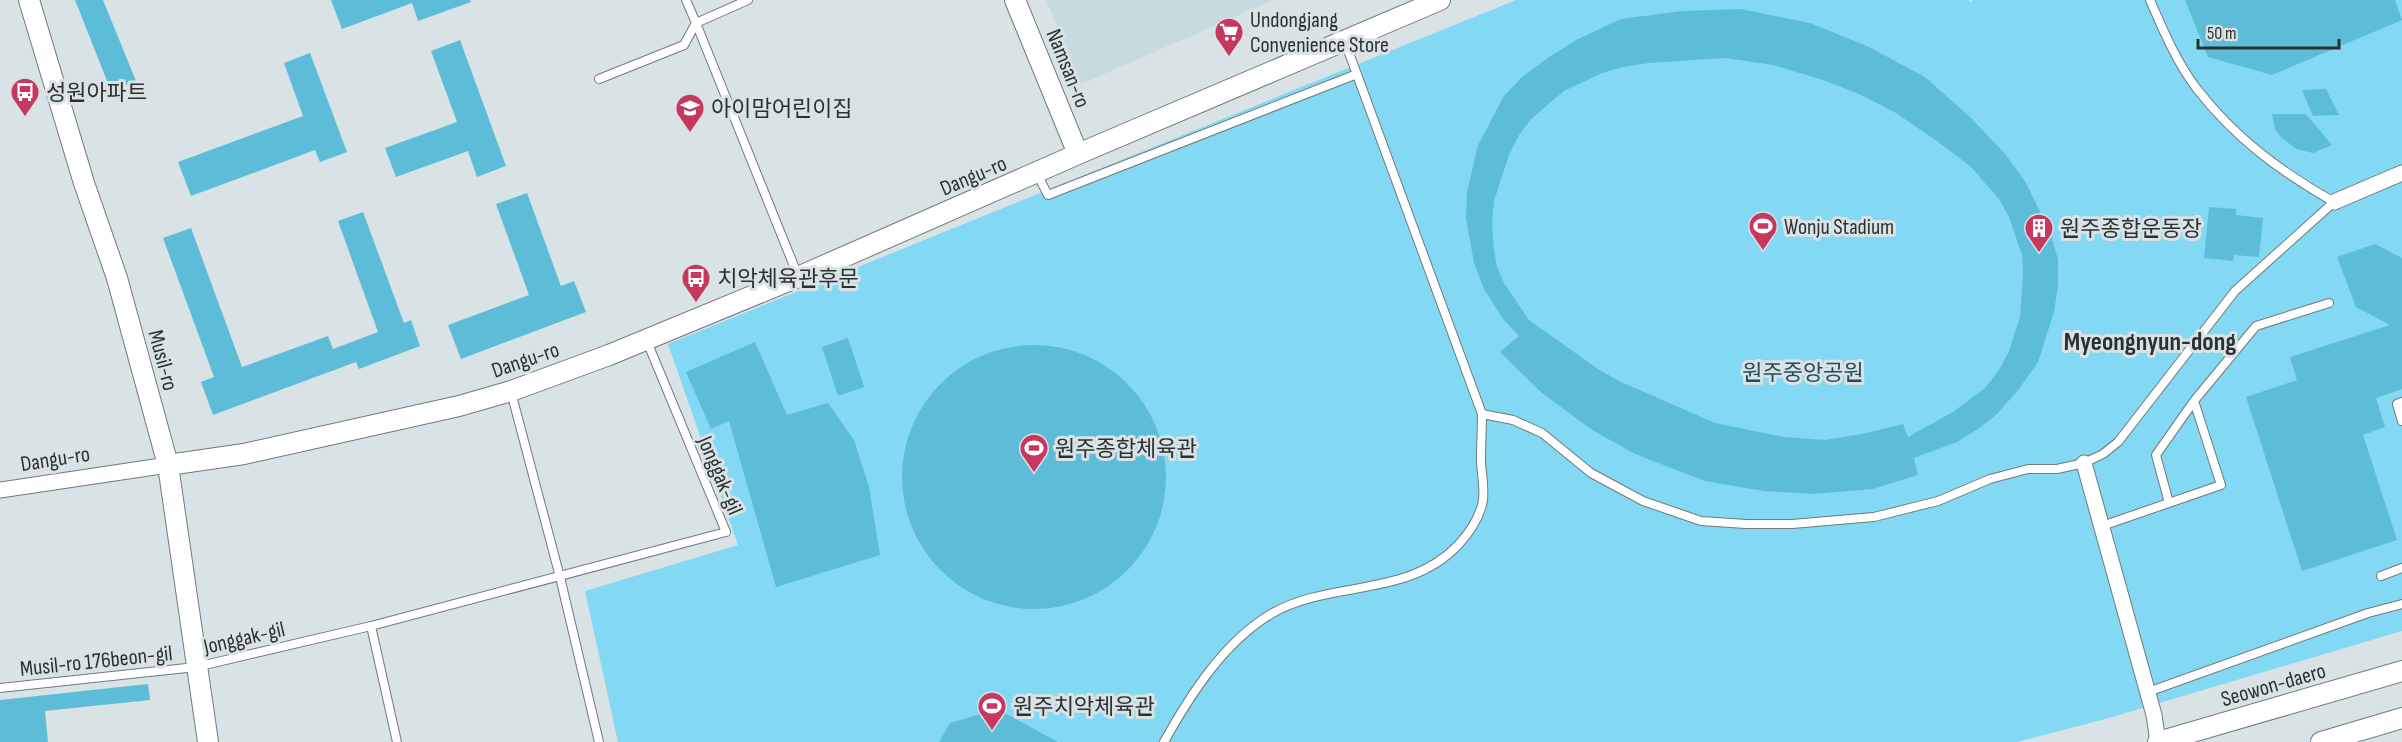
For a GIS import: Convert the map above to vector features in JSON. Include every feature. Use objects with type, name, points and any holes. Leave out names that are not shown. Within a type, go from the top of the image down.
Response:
[{"type":"street","name":"Musil-ro","points":[[29,0],[84,183],[117,278],[168,465],[208,742]]},
{"type":"street","name":"Namsan-ro","points":[[1015,0],[1078,154]]},
{"type":"street","name":"Dangu-ro","points":[[0,490],[255,452],[459,406],[511,391],[798,277],[1078,154],[1440,0]]},
{"type":"street","points":[[2334,202],[2402,173]]},
{"type":"street","points":[[2084,463],[2148,692],[2158,742]]},
{"type":"street","name":"Seowon-daero","points":[[2158,742],[2402,671]]},
{"type":"street","points":[[2321,742],[2402,718]]},
{"type":"lane","points":[[686,0],[798,277]]},
{"type":"lane","points":[[599,79],[684,45],[696,23],[748,0]]},
{"type":"lane","points":[[1482,414],[1513,420],[1542,433],[1591,473],[1643,501],[1701,521],[1746,524],[1792,524],[1874,517],[1938,501],[1990,479],[2028,469],[2056,469],[2084,463],[2103,454],[2118,442],[2235,291],[2334,202],[2269,162],[2231,128],[2196,88],[2166,37],[2150,0]]},
{"type":"lane","points":[[1164,742],[1182,710],[1222,657],[1245,633],[1270,615],[1293,603],[1312,597],[1374,587],[1412,576],[1445,558],[1470,532],[1483,503],[1482,414],[1344,40]]},
{"type":"lane","name":"Dangu-ro","points":[[1036,173],[1048,195],[1357,74]]},
{"type":"lane","points":[[2169,502],[2156,455],[2194,401],[2256,326],[2329,303]]},
{"type":"lane","name":"Jonggak-gil","points":[[196,667],[371,626],[726,532],[646,339]]},
{"type":"lane","points":[[511,391],[560,577],[599,742]]},
{"type":"lane","points":[[2102,526],[2221,485],[2194,401]]},
{"type":"lane","points":[[2402,402],[2397,404],[2402,421]]},
{"type":"lane","points":[[2381,576],[2402,568]]},
{"type":"lane","points":[[2148,692],[2360,616],[2402,604]]},
{"type":"lane","points":[[371,626],[397,742]]},
{"type":"lane","name":"Musil-ro 176beon-gil","points":[[0,688],[196,667]]},
{"type":"shaded area","points":[[1046,0],[1273,0],[1081,84]]},
{"type":"green space","name":"원주중앙공원","points":[[1516,0],[1968,0],[1972,2],[1972,0],[2402,0],[2402,631],[2109,718],[2017,742],[618,742],[585,591],[738,545],[668,344]]},
{"type":"building","points":[[75,0],[103,0],[136,81],[111,91]]},
{"type":"building","points":[[331,0],[470,0],[471,2],[418,21],[412,3],[342,29]]},
{"type":"building","points":[[2185,0],[2395,0],[2402,20],[2272,75],[2208,57]]},
{"type":"building","name":"원주종합운동장","points":[[1741,9],[1810,23],[1869,47],[1925,77],[1971,118],[2005,154],[2025,181],[2050,232],[2058,259],[2058,286],[2054,312],[2038,362],[1997,414],[1978,429],[1957,442],[1914,458],[1918,475],[1873,489],[1814,494],[1764,491],[1705,481],[1635,454],[1592,430],[1542,393],[1500,352],[1519,336],[1503,319],[1484,289],[1474,263],[1466,218],[1467,192],[1478,145],[1504,96],[1522,77],[1578,39],[1621,19],[1682,11]],"holes":[[[1725,58],[1773,65],[1859,94],[1896,113],[1970,166],[1999,199],[2009,217],[2022,255],[2023,275],[2020,317],[2009,351],[1999,370],[1985,388],[1953,412],[1908,437],[1903,424],[1825,440],[1784,437],[1715,423],[1619,381],[1598,369],[1529,320],[1504,283],[1497,267],[1492,224],[1494,201],[1509,155],[1519,135],[1531,119],[1564,91],[1602,73],[1649,63]]]},
{"type":"building","points":[[460,40],[506,166],[477,177],[468,151],[396,177],[385,148],[457,122],[431,51]]},
{"type":"building","points":[[310,53],[347,152],[320,162],[315,150],[191,196],[178,162],[303,116],[284,63]]},
{"type":"building","points":[[2326,89],[2339,115],[2313,116],[2302,90]]},
{"type":"building","points":[[2272,114],[2306,114],[2332,145],[2313,153],[2296,149],[2275,129]]},
{"type":"building","points":[[527,193],[561,286],[574,281],[586,312],[461,359],[448,325],[529,295],[496,204]]},
{"type":"building","points":[[2209,207],[2236,209],[2236,215],[2263,218],[2259,257],[2234,255],[2233,261],[2204,258]]},
{"type":"building","points":[[363,212],[404,323],[411,320],[420,346],[359,369],[356,362],[213,415],[201,382],[214,377],[163,238],[191,228],[242,367],[328,336],[333,349],[378,332],[338,221]]},
{"type":"building","points":[[2375,244],[2402,258],[2402,389],[2376,398],[2385,427],[2363,435],[2397,540],[2302,571],[2246,397],[2297,380],[2290,357],[2390,325],[2356,307],[2337,257]]},
{"type":"building","points":[[848,338],[864,387],[838,396],[822,347]]},
{"type":"building","points":[[755,342],[787,415],[828,403],[854,440],[869,487],[880,555],[776,587],[729,421],[711,429],[686,372]]},
{"type":"building","name":"원주종합체육관","points":[[1047,345],[1060,347],[1096,360],[1118,375],[1136,393],[1156,426],[1164,451],[1166,477],[1164,503],[1151,539],[1136,561],[1118,579],[1096,594],[1060,607],[1021,609],[1008,607],[972,594],[950,579],[932,561],[917,539],[904,503],[902,464],[904,451],[917,415],[932,393],[950,375],[972,360],[1008,347]]},
{"type":"building","points":[[148,684],[150,700],[45,711],[48,742],[0,742],[0,700]]},
{"type":"building","name":"원주치악체육관","points":[[997,709],[1058,742],[939,742],[950,723]]},
{"type":"place","name":"Undongjang Convenience Store","points":[[1229,58]]},
{"type":"place","name":"성원아파트","points":[[25,118]]},
{"type":"place","name":"아이맘어린이집","points":[[690,134]]},
{"type":"place","name":"Wonju Stadium","points":[[1763,252]]},
{"type":"place","name":"원주종합운동장","points":[[2039,254]]},
{"type":"place","name":"치악체육관후문","points":[[696,304]]},
{"type":"place","name":"원주종합체육관","points":[[1034,474]]},
{"type":"place","name":"원주치악체육관","points":[[992,732]]},
{"type":"district","name":"Myeongnyun-dong","points":[[2150,341]]}]
